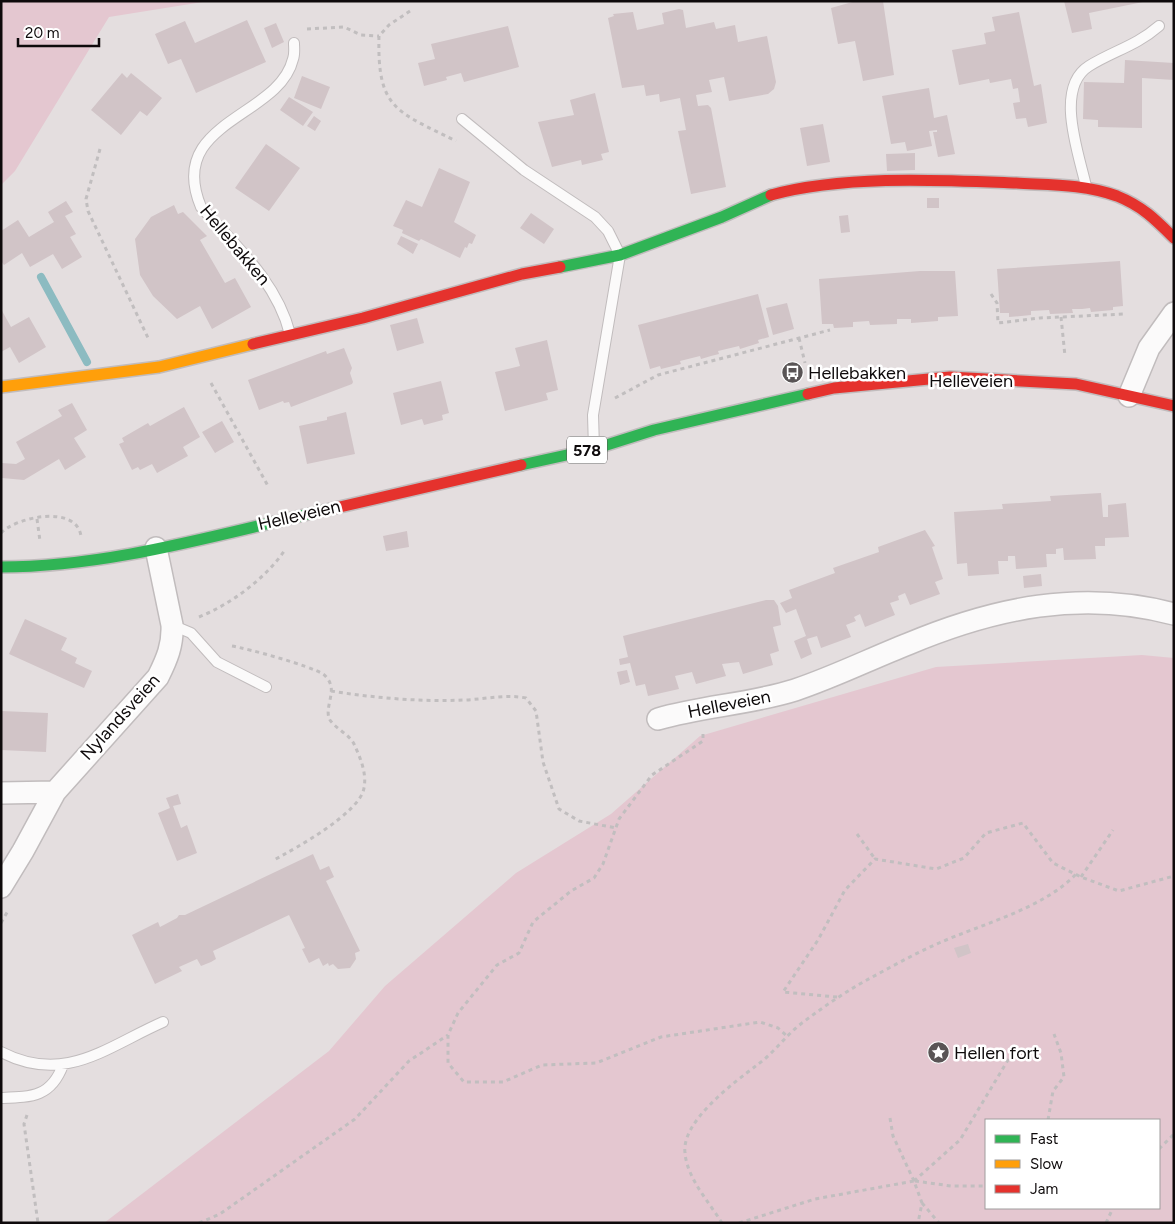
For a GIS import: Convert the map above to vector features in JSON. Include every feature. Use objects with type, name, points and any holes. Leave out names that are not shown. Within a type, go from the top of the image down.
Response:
[{"type":"street","points":[[1,387],[124,372],[197,358],[522,274],[620,255],[722,217],[769,196],[802,187],[874,182],[968,181],[1086,187],[1116,196],[1142,208],[1174,238]]},
{"type":"street","points":[[1129,396],[1149,348],[1174,313]]},
{"type":"street","name":"Helleveien","points":[[1,567],[44,566],[86,562],[156,548],[594,449],[654,430],[834,388],[950,377],[1076,384],[1174,406]]},
{"type":"street","name":"Nylandsveien","points":[[1,887],[55,792],[158,677],[169,656],[173,638],[172,625],[156,548]]},
{"type":"street","name":"Helleveien","points":[[658,719],[793,691],[824,680],[909,643],[1002,612],[1042,604],[1087,601],[1159,610],[1174,614]]},
{"type":"street","points":[[1,793],[55,792]]},
{"type":"lane","points":[[1086,187],[1071,113],[1071,92],[1074,82],[1088,66],[1134,45],[1159,26]]},
{"type":"lane","name":"Hellebakken","points":[[290,335],[285,315],[268,284],[201,207],[195,193],[194,179],[195,166],[209,141],[225,124],[278,85],[294,59],[294,44]]},
{"type":"lane","points":[[462,119],[524,170],[595,217],[608,231],[620,255],[593,415],[594,449]]},
{"type":"lane","points":[[172,625],[191,633],[217,662],[266,687]]},
{"type":"lane","points":[[1,1052],[32,1064],[63,1065],[85,1059],[163,1022]]},
{"type":"lane","points":[[1,1098],[32,1097],[52,1085],[63,1065]]},
{"type":"path","points":[[410,11],[389,25],[380,36],[380,76],[384,90],[397,108],[416,121],[472,149],[498,148]]},
{"type":"path","points":[[308,30],[344,27],[361,34],[380,36]]},
{"type":"path","points":[[100,150],[86,199],[88,211],[152,346]]},
{"type":"path","points":[[991,294],[997,303],[998,323],[1060,317],[1124,314]]},
{"type":"path","points":[[1060,317],[1066,356]]},
{"type":"path","points":[[615,397],[658,375],[830,330]]},
{"type":"path","points":[[799,338],[804,363]]},
{"type":"path","points":[[197,358],[268,486]]},
{"type":"path","points":[[1,534],[19,523],[54,516],[65,517],[77,524],[86,562]]},
{"type":"path","points":[[172,625],[215,611],[265,574],[285,550]]},
{"type":"path","points":[[235,647],[323,674],[330,682],[332,691],[329,716],[331,721],[353,742],[364,771],[364,789],[356,806],[305,844],[274,860]]},
{"type":"path","points":[[332,691],[374,698],[465,700],[510,695],[526,698],[536,711],[544,762],[559,809],[579,821],[616,828]]},
{"type":"path","points":[[702,711],[703,740],[652,774],[619,819],[603,864],[594,878],[571,891],[533,922],[518,953],[498,965],[458,1012],[448,1035],[448,1063],[464,1082],[503,1082],[542,1065],[596,1063],[661,1037],[760,1022],[778,1028],[788,1037]]},
{"type":"path","points":[[857,834],[875,859],[936,870],[964,858],[986,833],[1023,823],[1053,863],[1077,873],[1081,877],[1119,890],[1174,876]]},
{"type":"path","points":[[1081,877],[1113,830]]},
{"type":"path","points":[[837,997],[783,992],[818,940],[846,890],[875,859]]},
{"type":"path","points":[[722,1223],[690,1170],[684,1152],[688,1135],[701,1116],[722,1093],[758,1064],[800,1024],[837,997],[938,943],[1050,895],[1069,882],[1077,873]]},
{"type":"path","points":[[1048,1119],[1053,1091],[1064,1077],[1061,1053],[1054,1034]]},
{"type":"path","points":[[199,1223],[220,1214],[355,1119],[409,1061],[448,1035]]},
{"type":"path","points":[[914,1181],[960,1140],[1017,1045]]},
{"type":"path","points":[[32,1097],[24,1124],[38,1223]]},
{"type":"path","points":[[890,1118],[893,1136],[922,1203],[939,1223]]},
{"type":"path","points":[[1160,1148],[1174,1134]]},
{"type":"path","points":[[739,1223],[815,1199],[914,1181],[951,1186],[985,1186]]},
{"type":"path","points":[[918,1223],[922,1203]]},
{"type":"path","points":[[1106,1223],[1112,1209]]},
{"type":"shaded area","points":[[1,1],[209,1],[109,17],[15,171],[1,185]]},
{"type":"shaded area","points":[[1142,655],[1174,658],[1174,1223],[104,1223],[329,1051],[385,986],[516,873],[611,814],[700,736],[936,667]]},
{"type":"building","points":[[856,1],[883,1],[894,75],[863,81],[855,41],[838,44],[831,8]]},
{"type":"building","points":[[1064,1],[1143,2],[1089,13],[1092,29],[1072,33]]},
{"type":"building","points":[[679,9],[683,10],[686,28],[714,22],[716,29],[735,25],[738,42],[767,36],[776,82],[774,89],[768,94],[729,101],[724,77],[709,80],[712,92],[696,95],[698,106],[708,105],[711,108],[726,187],[691,194],[678,131],[686,130],[680,98],[660,102],[659,94],[646,96],[644,85],[622,88],[608,18],[614,16],[613,14],[633,12],[637,30],[664,24],[662,13]]},
{"type":"building","points":[[1019,12],[1034,86],[1041,84],[1047,123],[1028,127],[1026,118],[1016,119],[1013,103],[1020,102],[1018,88],[1013,89],[1011,79],[990,83],[989,79],[959,85],[952,50],[986,44],[984,33],[995,31],[992,17]]},
{"type":"building","points":[[247,20],[266,62],[196,93],[181,59],[168,64],[155,34],[185,21],[195,43]]},
{"type":"building","points":[[276,23],[284,42],[272,48],[264,28]]},
{"type":"building","points":[[508,26],[519,67],[464,82],[461,73],[446,77],[447,80],[424,86],[418,63],[435,59],[431,44]]},
{"type":"building","points":[[1125,60],[1174,63],[1174,80],[1142,78],[1142,128],[1098,127],[1098,120],[1083,119],[1084,82],[1124,83]]},
{"type":"building","points":[[122,73],[127,78],[131,73],[162,98],[147,116],[140,111],[121,135],[91,110]]},
{"type":"building","points":[[302,76],[330,87],[321,109],[294,98]]},
{"type":"building","points":[[929,88],[934,118],[947,115],[955,154],[938,157],[933,132],[937,132],[937,130],[929,131],[932,146],[907,151],[905,142],[891,144],[882,96]]},
{"type":"building","points":[[595,93],[609,152],[601,154],[603,160],[582,165],[581,160],[552,167],[538,122],[574,115],[570,100]]},
{"type":"building","points":[[289,97],[313,112],[303,126],[280,110]]},
{"type":"building","points":[[314,116],[321,121],[315,131],[307,126]]},
{"type":"building","points":[[823,124],[830,162],[807,166],[800,128]]},
{"type":"building","points":[[266,144],[300,168],[269,211],[235,188]]},
{"type":"building","points":[[915,153],[915,170],[887,171],[886,154]]},
{"type":"building","points":[[439,168],[470,182],[454,222],[476,235],[472,244],[469,243],[467,248],[465,247],[460,258],[421,239],[419,241],[402,233],[403,230],[393,226],[406,200],[422,207]]},
{"type":"building","points":[[927,198],[939,198],[939,208],[927,208]]},
{"type":"building","points":[[66,201],[73,212],[65,216],[76,234],[70,237],[82,257],[62,269],[53,254],[30,267],[22,253],[4,265],[1,261],[1,231],[18,220],[29,237],[54,222],[48,212]]},
{"type":"building","points":[[174,205],[178,214],[183,212],[207,236],[200,240],[225,283],[235,278],[251,307],[212,329],[200,306],[177,319],[153,296],[140,275],[135,239],[151,217]]},
{"type":"building","points":[[531,213],[554,229],[544,244],[520,228]]},
{"type":"building","points":[[848,215],[850,232],[841,233],[839,216]]},
{"type":"building","points":[[401,236],[418,244],[413,254],[397,244]]},
{"type":"building","points":[[1120,261],[1123,306],[1113,307],[1113,310],[1091,312],[1090,308],[1072,309],[1073,313],[1050,314],[1049,310],[1031,311],[1031,315],[1009,317],[1009,313],[1000,313],[997,269]]},
{"type":"building","points":[[920,271],[955,271],[958,316],[938,317],[938,321],[911,323],[911,319],[897,319],[897,324],[870,325],[869,321],[853,322],[853,327],[834,328],[833,324],[822,324],[819,279]]},
{"type":"building","points":[[758,294],[769,337],[758,340],[759,343],[740,349],[739,346],[718,351],[719,354],[701,359],[700,356],[680,361],[681,364],[661,369],[660,366],[650,369],[638,325]]},
{"type":"building","points":[[787,303],[794,329],[773,335],[766,308]]},
{"type":"building","points":[[1,309],[11,327],[29,317],[46,347],[19,363],[10,347],[1,352]]},
{"type":"building","points":[[417,318],[424,343],[397,351],[390,325]]},
{"type":"building","points":[[547,340],[558,390],[546,393],[548,400],[505,411],[495,372],[520,366],[515,348]]},
{"type":"building","points":[[344,348],[352,368],[350,373],[352,384],[291,407],[289,402],[284,403],[283,401],[259,410],[248,380],[326,351],[327,354]]},
{"type":"building","points":[[441,381],[449,413],[442,415],[443,420],[424,425],[422,419],[401,425],[393,393]]},
{"type":"building","points":[[72,403],[87,430],[74,438],[86,457],[65,470],[59,459],[24,480],[2,478],[2,463],[16,464],[25,459],[16,442],[62,416],[58,410]]},
{"type":"building","points":[[184,407],[200,437],[183,447],[188,456],[157,473],[152,464],[140,470],[138,467],[132,470],[119,444],[124,442],[122,438],[148,423],[150,426]]},
{"type":"building","points":[[346,412],[355,454],[307,464],[299,426],[327,420],[327,417]]},
{"type":"building","points":[[222,421],[234,442],[215,453],[202,432]]},
{"type":"building","points":[[1101,493],[1103,517],[1108,517],[1108,505],[1126,503],[1129,537],[1105,538],[1105,546],[1095,546],[1096,559],[1064,560],[1063,548],[1056,549],[1056,554],[1046,554],[1047,567],[1016,569],[1015,556],[1008,556],[1008,561],[998,561],[999,574],[968,576],[967,563],[957,564],[954,512],[1003,509],[1002,504],[1051,501],[1050,496]]},
{"type":"building","points":[[925,530],[935,546],[932,547],[943,579],[935,582],[940,594],[910,605],[905,593],[898,596],[899,600],[890,603],[895,615],[865,627],[860,614],[854,617],[856,621],[846,625],[851,637],[821,648],[817,636],[807,639],[812,654],[801,659],[794,641],[806,636],[796,609],[786,613],[780,603],[792,598],[789,590],[835,573],[833,568],[879,552],[878,547]]},
{"type":"building","points":[[407,531],[409,547],[386,551],[383,536]]},
{"type":"building","points":[[1041,574],[1042,586],[1024,588],[1023,576]]},
{"type":"building","points":[[766,600],[774,600],[778,606],[781,625],[773,627],[779,651],[770,654],[773,665],[743,674],[739,662],[722,664],[726,676],[696,684],[692,672],[675,676],[679,689],[648,696],[645,684],[636,686],[630,663],[620,665],[619,659],[628,657],[623,636]]},
{"type":"building","points":[[25,619],[67,638],[61,650],[77,658],[75,663],[92,671],[84,688],[9,654]]},
{"type":"building","points":[[627,670],[630,682],[620,685],[617,672]]},
{"type":"building","points":[[1,711],[48,713],[46,752],[1,750]]},
{"type":"building","points":[[178,794],[181,804],[173,806],[181,828],[187,825],[197,853],[177,861],[158,813],[170,808],[166,798]]},
{"type":"building","points":[[313,854],[320,870],[329,866],[334,877],[326,881],[360,951],[355,953],[356,959],[350,968],[338,969],[333,964],[329,966],[328,963],[323,966],[319,958],[309,963],[302,949],[305,948],[289,915],[213,951],[216,959],[211,962],[201,966],[197,959],[179,967],[182,971],[155,984],[132,935],[158,922],[160,927],[179,915],[185,915]]},
{"type":"building","points":[[968,944],[971,953],[958,958],[954,948]]},
{"type":"waterway","points":[[41,277],[87,362]]},
{"type":"traffic: fast","points":[[560,267],[620,255],[722,217],[771,195]]},
{"type":"traffic: fast","points":[[521,465],[594,449],[654,430],[808,394]]},
{"type":"traffic: fast","points":[[1,567],[43,565],[125,555],[331,509]]},
{"type":"traffic: slow","points":[[1,387],[159,367],[253,344]]},
{"type":"traffic: jam","points":[[771,195],[829,184],[892,180],[1067,186],[1105,192],[1126,200],[1148,214],[1174,238]]},
{"type":"traffic: jam","points":[[253,344],[363,318],[522,274],[560,267]]},
{"type":"traffic: jam","points":[[808,394],[834,388],[950,377],[1076,384],[1174,406]]},
{"type":"traffic: jam","points":[[331,509],[521,465]]},
{"type":"place","name":"Hellebakken","points":[[792,373]]},
{"type":"place","name":"Hellen fort","points":[[938,1053]]}]
